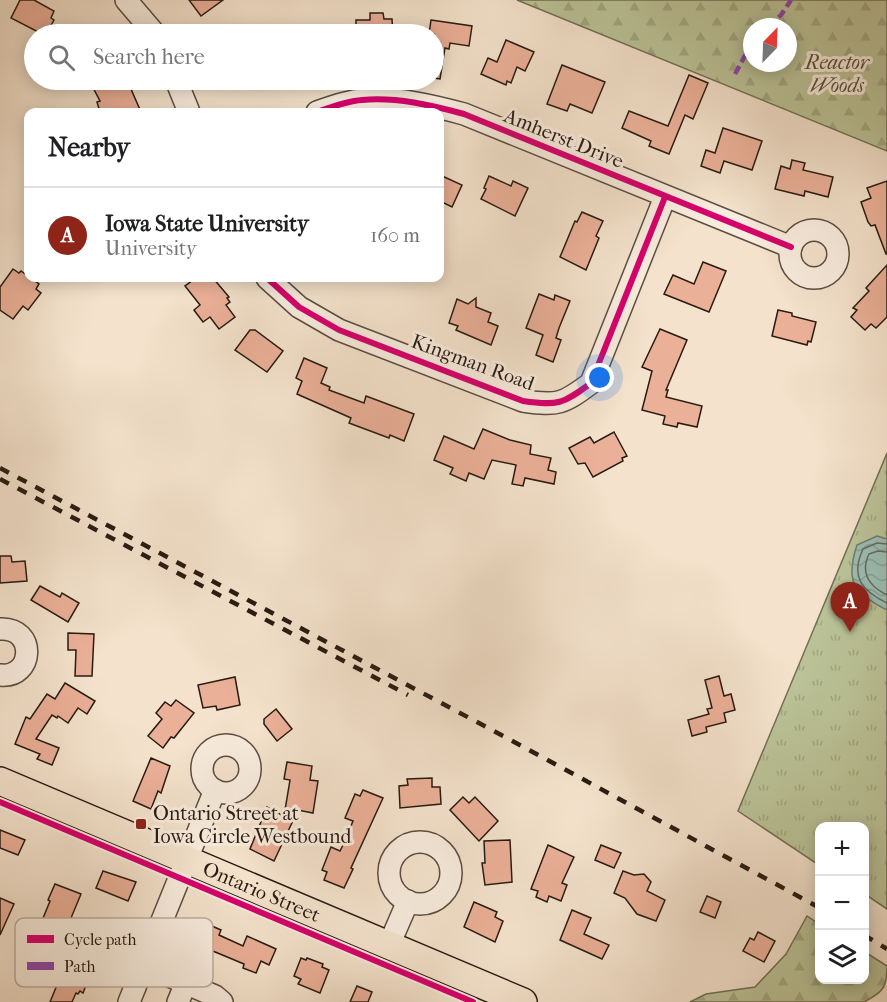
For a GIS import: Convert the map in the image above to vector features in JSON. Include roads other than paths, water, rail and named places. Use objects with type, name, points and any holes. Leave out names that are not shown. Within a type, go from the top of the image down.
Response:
[{"type":"main road","name":"Ontario Street","points":[[0,781],[523,1002]]},
{"type":"street","points":[[126,0],[146,24]]},
{"type":"street","points":[[180,90],[187,108]]},
{"type":"street","name":"Amherst Drive","points":[[332,108],[361,100],[393,100],[440,108]]},
{"type":"street","name":"Amherst Drive","points":[[444,109],[464,114],[665,198],[792,247]]},
{"type":"street","name":"Kingman Road","points":[[271,282],[299,307],[339,330],[523,401],[551,405],[573,396],[591,383],[665,198]]},
{"type":"street","points":[[0,629],[12,630],[20,634],[27,648],[24,664],[11,674],[0,675]]},
{"type":"street","points":[[163,918],[215,790]]},
{"type":"street","points":[[389,945],[408,901]]},
{"type":"street","points":[[129,1002],[135,987]]},
{"type":"street","points":[[182,993],[215,996],[222,1002]]},
{"type":"water","points":[[877,536],[887,539],[887,610],[866,598],[855,585],[852,577],[853,557],[857,545]]},
{"type":"railway","points":[[0,468],[815,905]]},
{"type":"railway","points":[[0,479],[408,695]]},
{"type":"railway","points":[[869,938],[887,949]]},
{"type":"place","name":"Iowa State University","points":[[850,632]]},
{"type":"place","name":"Ontario Street at Iowa Circle Westbound","points":[[141,824]]},
{"type":"park label","name":"Reactor Woods","points":[[837,74]]}]
